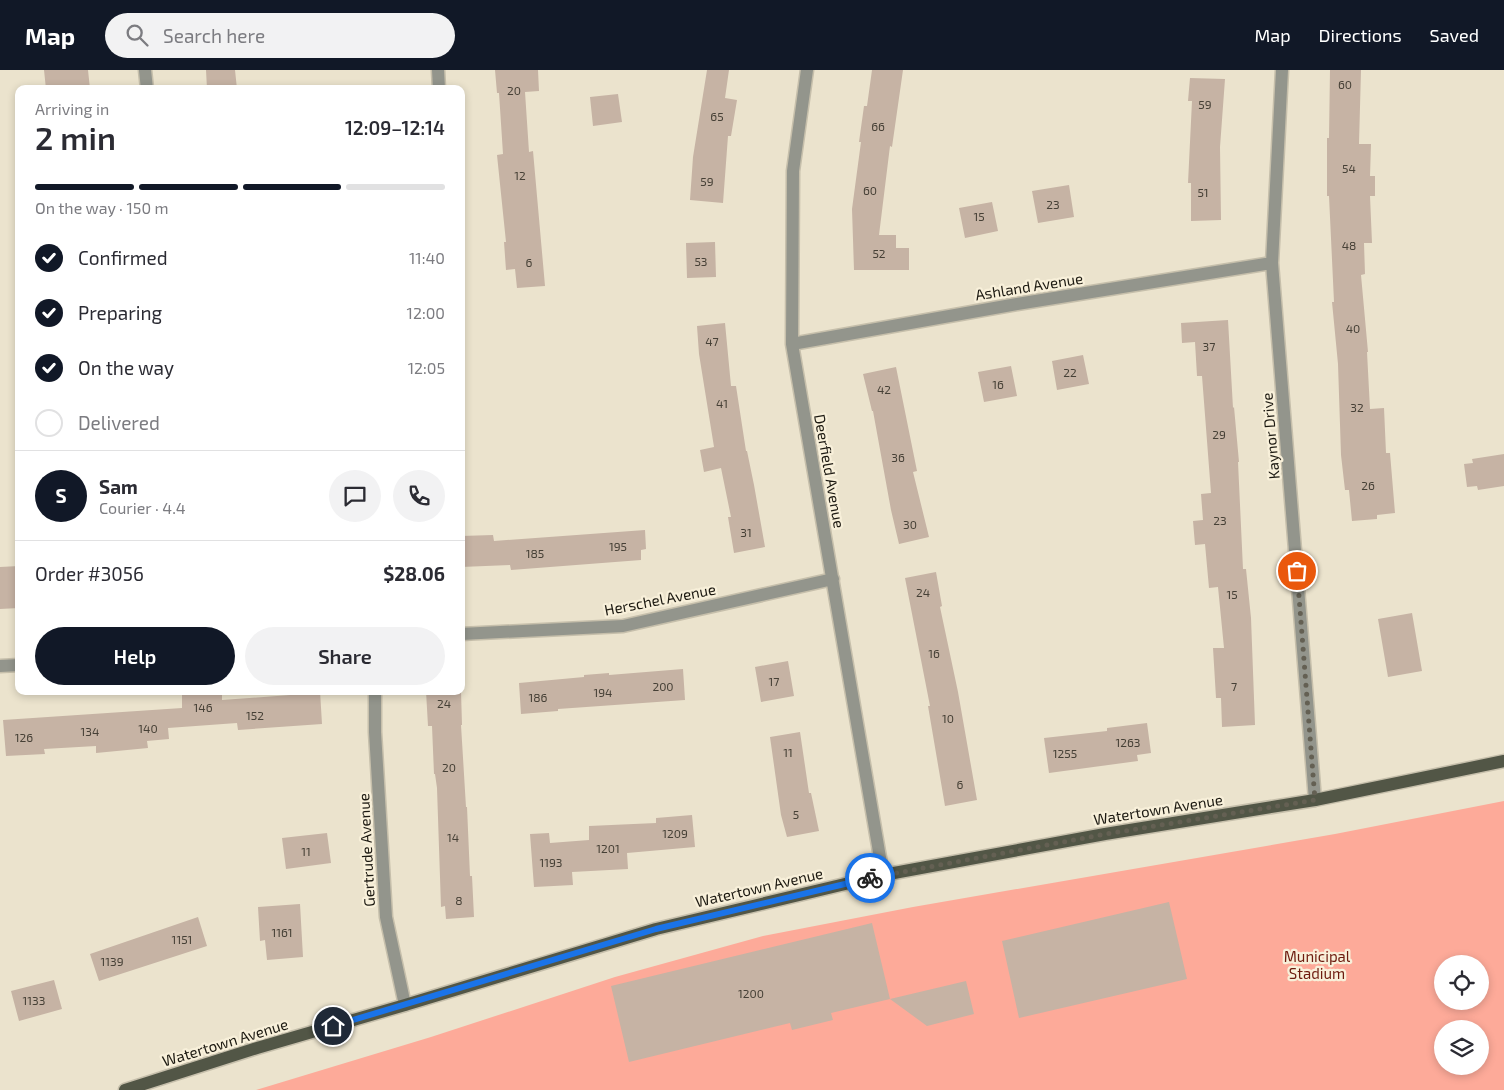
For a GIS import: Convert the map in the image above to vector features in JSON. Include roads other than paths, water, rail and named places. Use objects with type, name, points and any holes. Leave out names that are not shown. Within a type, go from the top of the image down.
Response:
[{"type":"main road","name":"Watertown Avenue","points":[[125,1090],[257,1048],[656,929],[883,875],[1106,834],[1315,800],[1504,761]]},
{"type":"street","points":[[145,70],[146,85]]},
{"type":"street","points":[[438,70],[439,85]]},
{"type":"street","name":"Deerfield Avenue","points":[[807,70],[793,170],[792,344],[883,875]]},
{"type":"street","name":"Kaynor Drive","points":[[1282,70],[1272,264],[1315,800]]},
{"type":"street","name":"Ashland Avenue","points":[[792,344],[1017,304],[1272,264]]},
{"type":"street","name":"Herschel Avenue","points":[[465,634],[623,626],[832,579]]},
{"type":"street","points":[[0,666],[15,665]]},
{"type":"street","name":"Gertrude Avenue","points":[[375,695],[375,732],[386,917],[406,1005]]},
{"type":"park label","name":"Municipal Stadium","points":[[1317,964]]}]
